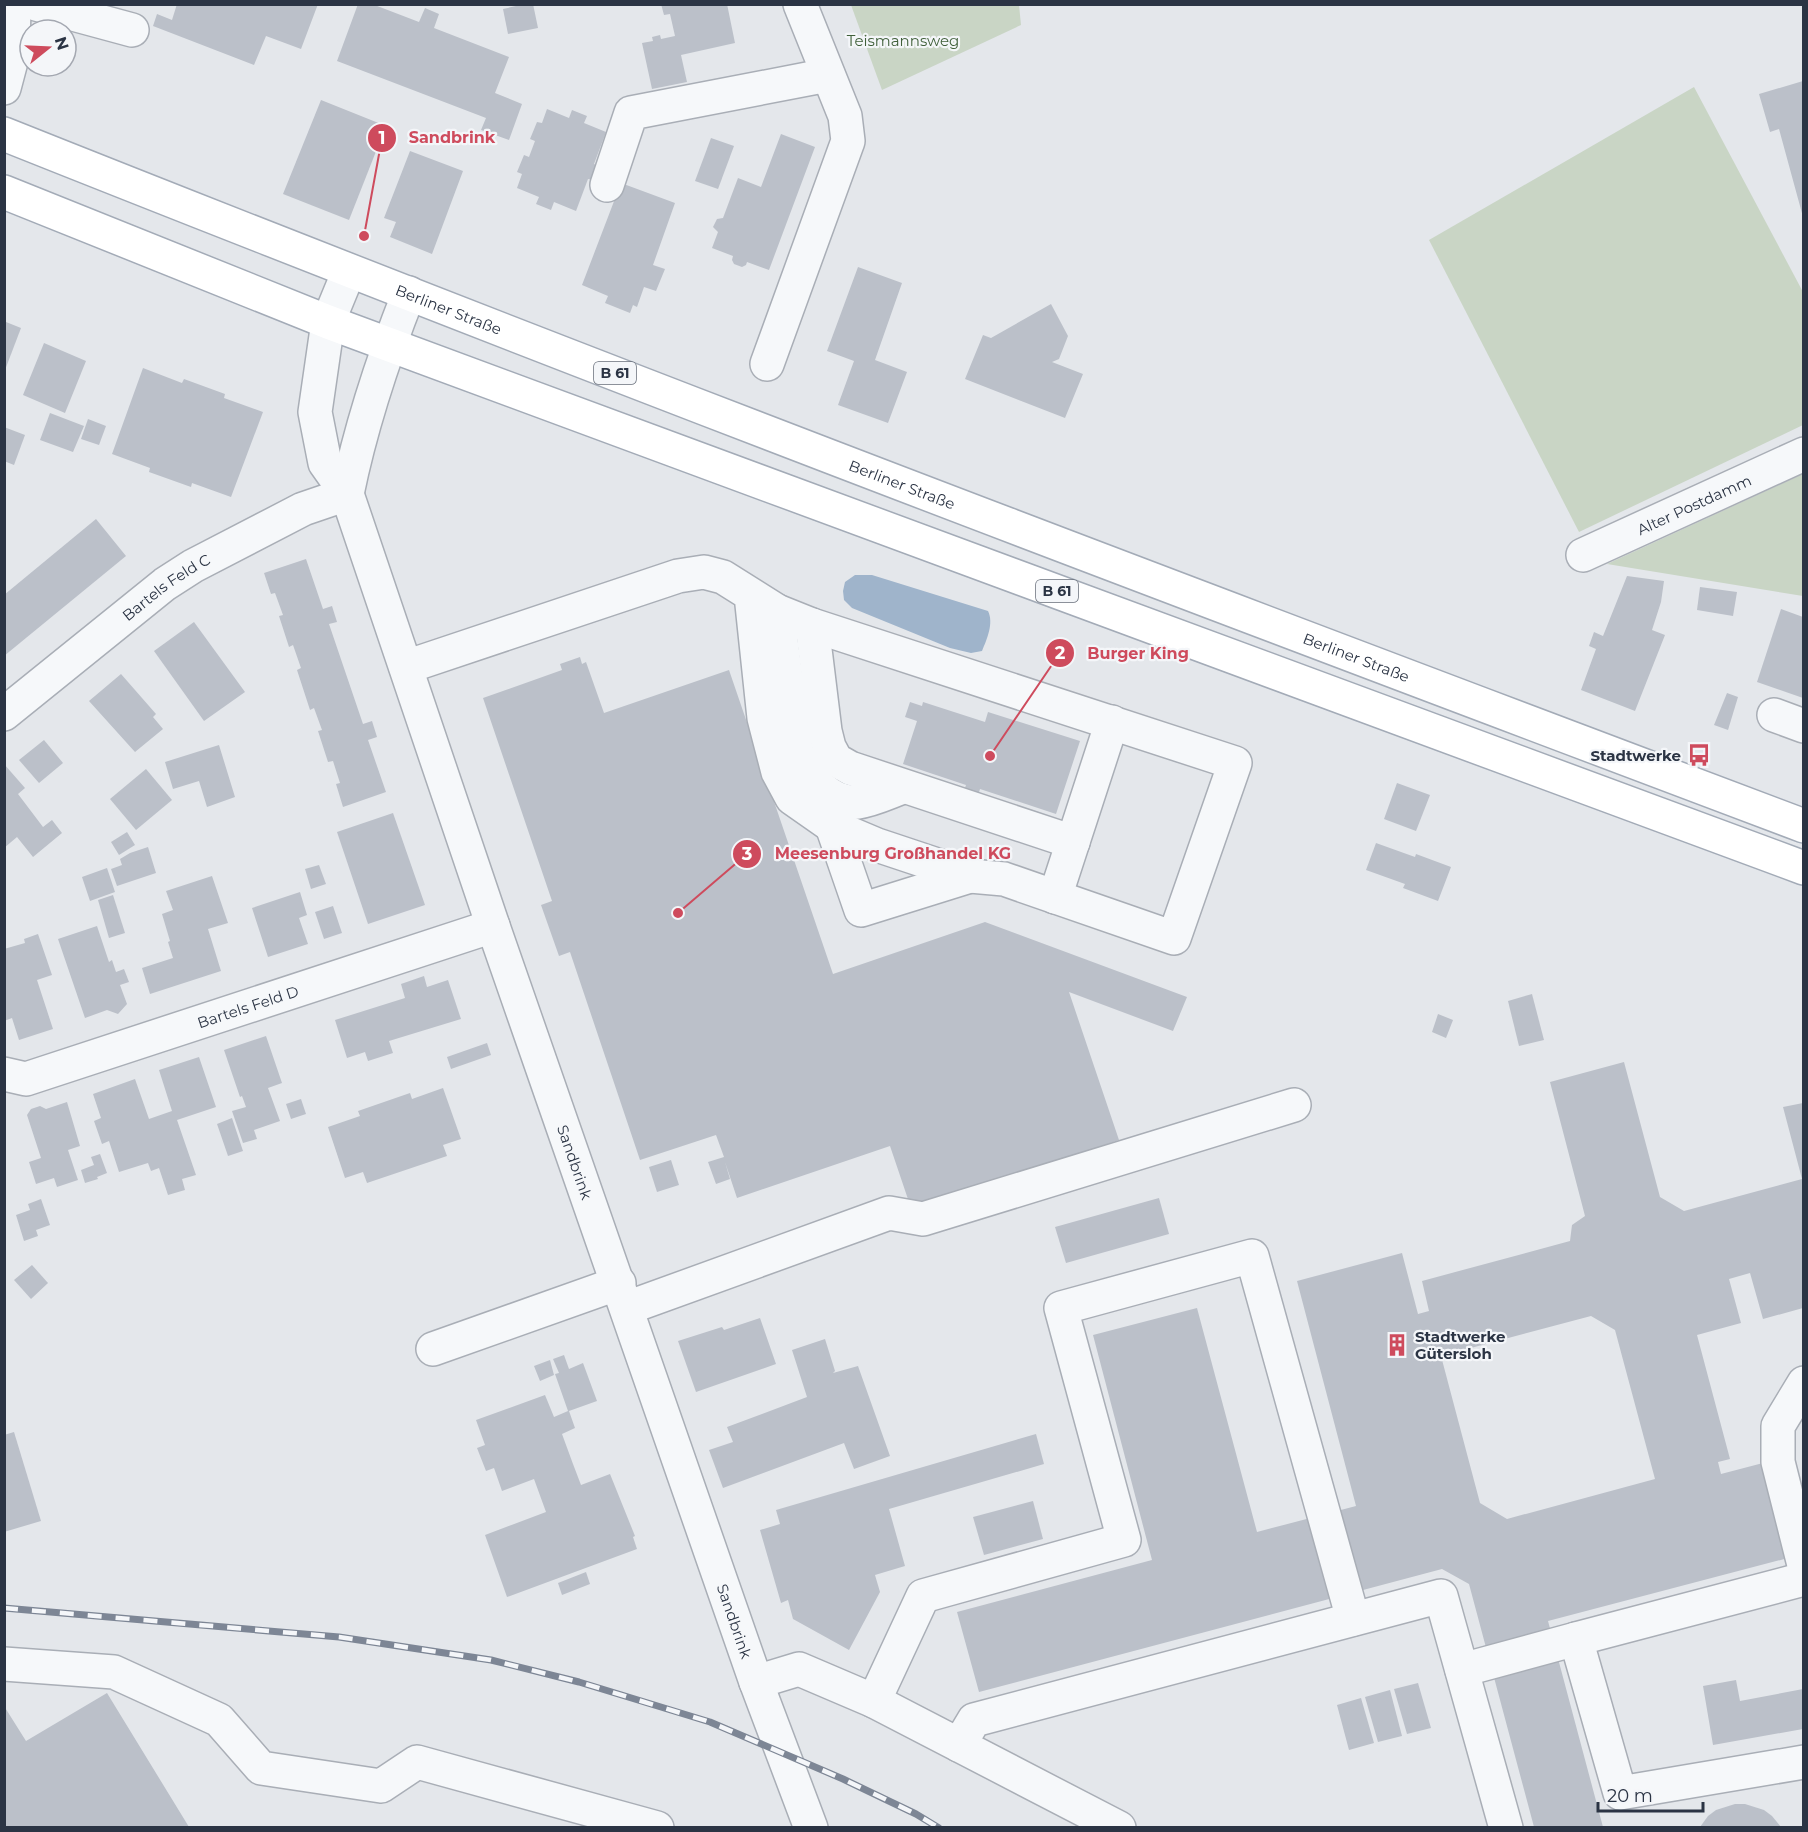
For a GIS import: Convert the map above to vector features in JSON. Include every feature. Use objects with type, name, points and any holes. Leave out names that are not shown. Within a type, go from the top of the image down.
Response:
[{"type":"main road","name":"Berliner Straße","points":[[4,134],[349,271],[746,424],[1803,826]]},
{"type":"main road","name":"B 61","points":[[4,192],[388,345],[1803,868]]},
{"type":"street","points":[[4,88],[13,54],[14,4]]},
{"type":"street","points":[[36,4],[132,30]]},
{"type":"street","points":[[767,364],[848,141],[846,116],[801,4]]},
{"type":"street","points":[[607,184],[631,113],[828,75]]},
{"type":"street","name":"Sandbrink","points":[[349,271],[328,322],[315,412],[326,463],[347,494],[493,926],[756,1682],[810,1827]]},
{"type":"street","points":[[347,494],[362,428],[388,345],[409,294]]},
{"type":"street","name":"Alter Postdamm","points":[[1583,555],[1803,454]]},
{"type":"street","name":"Bartels Feld C","points":[[4,714],[165,584],[193,566],[303,509],[347,494]]},
{"type":"street","points":[[406,667],[678,576],[704,572],[723,577],[764,603],[812,625],[1235,763],[1174,938],[1004,879],[970,876],[877,845],[832,826],[792,798],[778,772],[764,718],[764,603]]},
{"type":"street","points":[[764,603],[798,756],[806,772],[817,785],[847,802],[859,802],[903,787]]},
{"type":"street","points":[[812,625],[825,731],[829,747],[836,760],[850,768],[903,787],[1072,842]]},
{"type":"street","points":[[1055,897],[1112,722]]},
{"type":"street","points":[[832,826],[861,910],[970,876]]},
{"type":"street","name":"Bartels Feld D","points":[[4,1074],[26,1079],[493,926]]},
{"type":"street","points":[[433,1349],[623,1296],[889,1213],[922,1219],[1294,1105]]},
{"type":"street","points":[[874,1701],[923,1596],[1124,1540],[1061,1308],[1252,1256],[1353,1619]]},
{"type":"street","points":[[1803,1383],[1778,1426],[1778,1462],[1803,1565]]},
{"type":"street","points":[[1462,1670],[1803,1579]]},
{"type":"street","points":[[959,1745],[974,1720],[1441,1596],[1506,1827]]},
{"type":"street","points":[[1576,1639],[1620,1793],[1803,1762]]},
{"type":"street","points":[[4,1664],[114,1672],[219,1720],[261,1768],[381,1786],[417,1762],[657,1827]]},
{"type":"street","points":[[756,1682],[799,1669],[874,1701],[1119,1827]]},
{"type":"green space","name":"Teismannsweg","points":[[851,5],[1019,5],[1021,25],[882,90]]},
{"type":"green space","points":[[1694,87],[1803,292],[1803,425],[1579,532],[1429,240]]},
{"type":"green space","points":[[1803,474],[1803,596],[1607,564]]},
{"type":"water","points":[[855,575],[872,575],[988,611],[990,626],[982,651],[971,653],[950,648],[852,608],[844,600],[843,591],[845,582]]},
{"type":"building","points":[[177,4],[318,4],[301,49],[266,36],[254,65],[153,26],[157,14],[172,20]]},
{"type":"building","points":[[358,4],[372,4],[419,22],[425,8],[439,14],[434,28],[509,57],[495,93],[522,104],[509,140],[481,130],[486,118],[337,61]]},
{"type":"building","points":[[533,4],[538,28],[508,34],[503,9]]},
{"type":"building","points":[[661,4],[727,4],[735,43],[681,55],[687,82],[652,89],[642,43],[653,41],[652,37],[660,35],[661,39],[675,36],[670,14],[664,15]]},
{"type":"building","points":[[1803,81],[1803,217],[1779,129],[1770,132],[1759,94]]},
{"type":"building","points":[[321,100],[386,126],[349,220],[283,194]]},
{"type":"building","points":[[547,109],[569,118],[572,110],[587,116],[584,123],[606,132],[594,164],[598,166],[593,180],[588,179],[576,211],[554,202],[551,210],[536,204],[539,197],[517,188],[522,174],[517,172],[524,155],[529,157],[535,141],[530,139],[537,122],[542,123]]},
{"type":"building","points":[[781,134],[815,147],[769,270],[747,262],[742,267],[734,264],[733,256],[712,248],[718,232],[713,227],[717,219],[723,218],[738,178],[761,187]]},
{"type":"building","points":[[711,138],[734,146],[718,189],[695,181]]},
{"type":"building","points":[[410,151],[463,171],[432,254],[390,237],[396,222],[384,218]]},
{"type":"building","points":[[621,183],[675,203],[653,265],[665,269],[656,291],[644,287],[637,307],[633,305],[630,313],[605,303],[608,296],[582,285]]},
{"type":"building","points":[[858,267],[902,283],[875,360],[907,372],[888,423],[838,405],[854,361],[827,351]]},
{"type":"building","points":[[1051,304],[1068,336],[1059,359],[1052,362],[1083,374],[1065,418],[965,379],[983,335],[991,338]]},
{"type":"building","points":[[6,322],[21,328],[5,370],[4,326]]},
{"type":"building","points":[[44,343],[86,361],[65,413],[23,395]]},
{"type":"building","points":[[143,368],[182,383],[184,379],[225,394],[224,398],[263,412],[231,497],[192,483],[191,487],[149,472],[150,468],[112,454]]},
{"type":"building","points":[[50,413],[84,426],[73,452],[40,440]]},
{"type":"building","points":[[88,419],[106,426],[99,445],[81,439]]},
{"type":"building","points":[[4,427],[25,435],[14,465],[4,461]]},
{"type":"building","points":[[96,519],[126,556],[4,656],[4,595]]},
{"type":"building","points":[[306,559],[323,609],[332,606],[337,622],[329,624],[363,724],[372,721],[377,737],[368,740],[386,792],[343,807],[336,784],[340,783],[333,761],[328,762],[318,731],[322,730],[314,708],[310,710],[297,670],[301,668],[293,645],[289,647],[279,616],[283,615],[275,593],[271,594],[264,573]]},
{"type":"building","points":[[1627,576],[1664,581],[1661,602],[1652,630],[1665,635],[1635,711],[1581,690],[1596,649],[1589,646],[1594,632],[1603,636]]},
{"type":"building","points":[[1700,587],[1737,592],[1733,616],[1697,610]]},
{"type":"building","points":[[1781,609],[1803,617],[1803,698],[1757,682]]},
{"type":"building","points":[[194,622],[245,692],[204,721],[154,651]]},
{"type":"building","points":[[580,657],[582,664],[586,662],[604,713],[729,670],[833,974],[985,922],[1187,997],[1173,1031],[1069,992],[1119,1140],[912,1211],[890,1146],[737,1198],[725,1162],[730,1179],[716,1184],[708,1162],[724,1157],[716,1135],[640,1160],[570,952],[559,956],[541,905],[552,901],[483,698],[562,670],[560,664]]},
{"type":"building","points":[[121,674],[156,714],[153,717],[163,729],[135,752],[89,701]]},
{"type":"building","points":[[1727,693],[1738,697],[1728,730],[1714,725]]},
{"type":"building","points":[[910,702],[922,706],[923,702],[985,722],[988,712],[1080,741],[1056,814],[980,789],[977,799],[963,794],[966,785],[903,764],[917,721],[905,717]]},
{"type":"building","points":[[44,740],[63,763],[39,783],[19,760]]},
{"type":"building","points":[[219,745],[235,797],[207,807],[199,781],[173,789],[165,762]]},
{"type":"building","points":[[4,764],[25,788],[18,794],[43,827],[52,820],[62,833],[33,857],[17,837],[4,848]]},
{"type":"building","points":[[146,769],[172,800],[136,830],[110,799]]},
{"type":"building","points":[[1397,783],[1430,795],[1416,831],[1384,819]]},
{"type":"building","points":[[393,813],[425,905],[368,924],[337,832]]},
{"type":"building","points":[[127,832],[135,845],[119,855],[111,842]]},
{"type":"building","points":[[1376,843],[1451,867],[1438,901],[1403,888],[1405,884],[1366,870]]},
{"type":"building","points":[[148,847],[156,873],[117,886],[111,869],[122,865],[120,859],[130,853]]},
{"type":"building","points":[[319,865],[326,884],[311,889],[305,869]]},
{"type":"building","points":[[107,868],[115,892],[90,901],[82,877]]},
{"type":"building","points":[[212,876],[228,923],[208,929],[221,971],[150,994],[142,968],[173,958],[162,914],[173,910],[166,891]]},
{"type":"building","points":[[300,892],[307,915],[299,918],[308,944],[268,957],[252,908]]},
{"type":"building","points":[[113,895],[125,933],[109,938],[98,900]]},
{"type":"building","points":[[333,906],[342,933],[324,939],[315,912]]},
{"type":"building","points":[[97,926],[109,962],[112,960],[116,972],[124,969],[129,982],[120,985],[127,1004],[118,1014],[107,1010],[85,1018],[58,939]]},
{"type":"building","points":[[38,934],[52,975],[37,980],[53,1029],[19,1040],[12,1018],[4,1021],[4,949],[25,943],[24,939]]},
{"type":"building","points":[[424,976],[427,987],[448,980],[461,1019],[389,1041],[393,1053],[368,1061],[365,1052],[347,1058],[335,1020],[405,998],[401,984]]},
{"type":"building","points":[[1532,994],[1544,1040],[1519,1046],[1508,1001]]},
{"type":"building","points":[[1438,1014],[1453,1020],[1446,1038],[1432,1032]]},
{"type":"building","points":[[266,1036],[282,1083],[268,1088],[280,1121],[254,1130],[257,1139],[243,1143],[232,1111],[246,1107],[242,1096],[240,1097],[224,1050]]},
{"type":"building","points":[[487,1043],[491,1055],[451,1069],[447,1057]]},
{"type":"building","points":[[199,1057],[216,1107],[177,1120],[196,1175],[182,1179],[185,1190],[168,1195],[159,1168],[151,1171],[148,1163],[119,1172],[109,1141],[102,1144],[94,1121],[101,1118],[93,1094],[135,1079],[149,1119],[172,1111],[159,1070]]},
{"type":"building","name":"Stadtwerke Gütersloh","points":[[1624,1062],[1660,1197],[1684,1211],[1802,1179],[1783,1107],[1803,1103],[1803,1308],[1763,1319],[1750,1273],[1729,1279],[1741,1323],[1697,1335],[1730,1459],[1718,1462],[1721,1474],[1763,1463],[1788,1558],[1548,1621],[1603,1827],[1534,1827],[1469,1584],[1442,1569],[979,1692],[957,1612],[1152,1560],[1093,1335],[1197,1308],[1257,1532],[1356,1506],[1297,1281],[1402,1253],[1418,1314],[1429,1311],[1422,1281],[1570,1241],[1572,1225],[1585,1216],[1550,1082]],"holes":[[[1591,1316],[1615,1330],[1655,1479],[1507,1519],[1480,1503],[1441,1356]]]},
{"type":"building","points":[[443,1088],[461,1139],[443,1145],[447,1156],[367,1183],[363,1172],[345,1178],[328,1127],[360,1116],[358,1111],[410,1093],[412,1099]]},
{"type":"building","points":[[301,1099],[306,1114],[291,1119],[286,1104]]},
{"type":"building","points":[[67,1102],[80,1146],[68,1150],[78,1180],[57,1187],[54,1178],[36,1184],[29,1162],[41,1158],[27,1115],[31,1109],[40,1106],[46,1109]]},
{"type":"building","points":[[232,1118],[243,1151],[228,1156],[217,1124]]},
{"type":"building","points":[[100,1154],[107,1173],[85,1183],[81,1170],[94,1165],[91,1157]]},
{"type":"building","points":[[671,1160],[679,1185],[657,1192],[649,1167]]},
{"type":"building","points":[[1159,1198],[1169,1234],[1066,1263],[1055,1227]]},
{"type":"building","points":[[41,1199],[50,1225],[36,1230],[38,1236],[24,1241],[16,1215],[30,1210],[28,1204]]},
{"type":"building","points":[[32,1265],[48,1283],[31,1299],[14,1280]]},
{"type":"building","points":[[760,1318],[776,1364],[696,1392],[678,1341],[722,1327],[724,1330]]},
{"type":"building","points":[[825,1339],[835,1371],[833,1373],[858,1366],[890,1456],[854,1469],[844,1443],[723,1488],[709,1450],[733,1442],[727,1427],[807,1397],[792,1350]]},
{"type":"building","points":[[564,1355],[569,1369],[583,1363],[597,1401],[569,1411],[575,1428],[562,1434],[573,1464],[581,1485],[610,1474],[635,1536],[633,1537],[637,1549],[507,1597],[485,1535],[546,1512],[534,1479],[502,1491],[494,1468],[486,1471],[477,1448],[485,1445],[476,1420],[545,1395],[554,1417],[568,1411],[555,1374],[559,1373],[553,1359]]},
{"type":"building","points":[[550,1360],[554,1375],[540,1381],[534,1366]]},
{"type":"building","points":[[14,1432],[41,1521],[4,1532],[4,1435]]},
{"type":"building","points":[[1036,1434],[1044,1464],[889,1509],[905,1566],[875,1575],[880,1592],[849,1650],[793,1619],[788,1600],[781,1603],[760,1530],[780,1524],[776,1510]]},
{"type":"building","points":[[1033,1501],[1043,1539],[984,1555],[973,1517]]},
{"type":"building","points":[[586,1572],[590,1584],[562,1595],[558,1583]]},
{"type":"building","points":[[1736,1680],[1740,1701],[1803,1689],[1803,1729],[1713,1745],[1703,1686]]},
{"type":"building","points":[[1418,1683],[1431,1728],[1407,1734],[1394,1689]]},
{"type":"building","points":[[1390,1690],[1402,1736],[1378,1742],[1365,1697]]},
{"type":"building","points":[[107,1693],[189,1827],[4,1827],[4,1706],[26,1741]]},
{"type":"building","points":[[1361,1698],[1374,1743],[1349,1750],[1337,1705]]},
{"type":"building","points":[[1735,1804],[1745,1804],[1764,1810],[1781,1827],[1700,1827],[1716,1810]]},
{"type":"railway","points":[[4,1608],[339,1637],[491,1660],[579,1682],[710,1722],[843,1779],[916,1814],[939,1828]]},
{"type":"place","name":"Sandbrink","points":[[364,236]]},
{"type":"place","name":"Stadtwerke","points":[[1699,755]]},
{"type":"place","name":"Burger King","points":[[990,756]]},
{"type":"place","name":"Meesenburg Großhandel KG","points":[[678,913]]},
{"type":"place","name":"Stadtwerke Gütersloh","points":[[1397,1345]]}]
